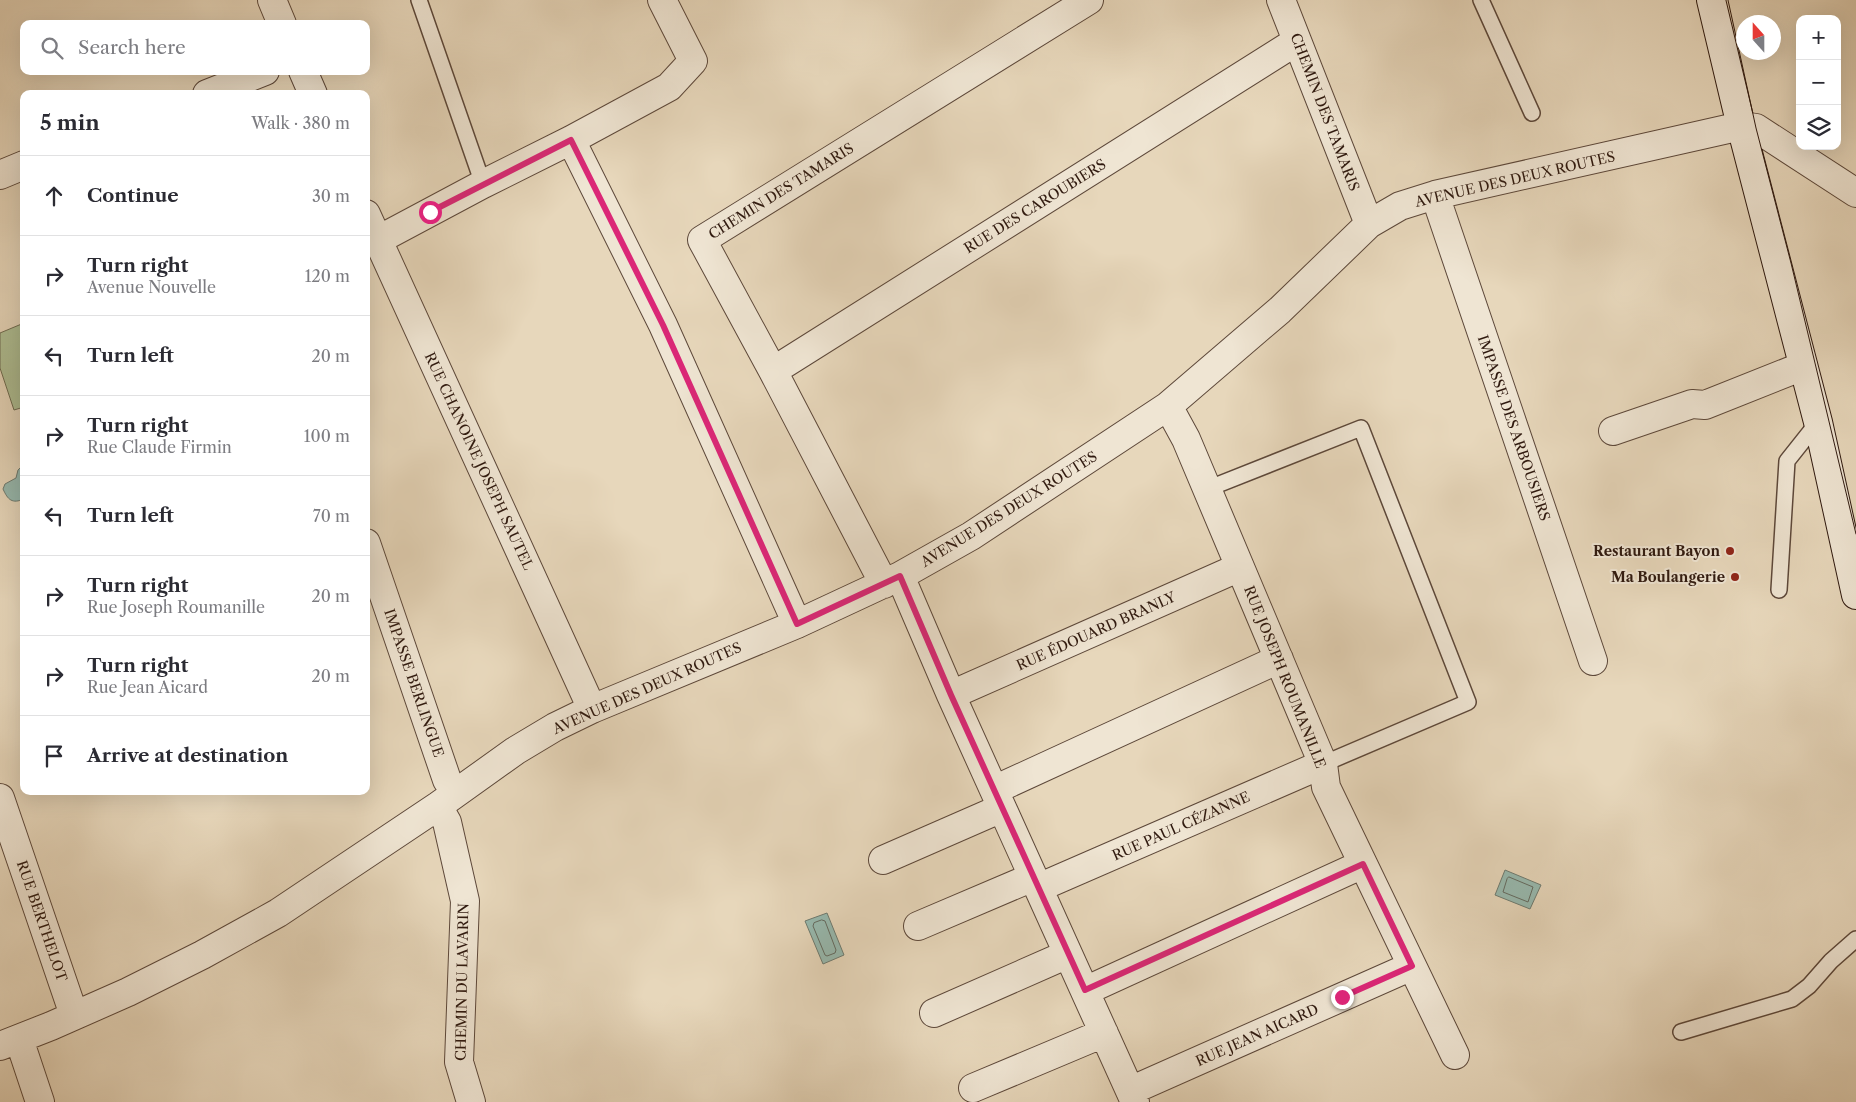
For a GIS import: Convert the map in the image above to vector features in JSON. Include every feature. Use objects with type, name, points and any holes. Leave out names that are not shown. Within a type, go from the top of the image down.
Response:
[{"type":"street","points":[[272,0],[280,20]]},
{"type":"street","points":[[378,240],[669,87],[693,61],[662,0]]},
{"type":"street","name":"CHEMIN DES TAMARIS","points":[[1089,0],[702,240],[773,371],[892,580],[951,695],[1132,1097]]},
{"type":"street","name":"CHEMIN DES TAMARIS","points":[[1281,0],[1369,224]]},
{"type":"street","points":[[1711,0],[1741,126],[1818,422],[1856,595]]},
{"type":"street","name":"RUE DES CAROUBIERS","points":[[773,371],[1297,41]]},
{"type":"street","points":[[217,90],[255,75]]},
{"type":"street","points":[[305,75],[311,90]]},
{"type":"street","points":[[1741,126],[1756,128],[1856,193]]},
{"type":"street","name":"AVENUE DES DEUX ROUTES","points":[[10,1042],[136,988],[202,955],[278,913],[515,751],[555,727],[592,709],[797,624],[892,580],[971,536],[1168,406],[1280,310],[1369,224],[1400,206],[1436,195],[1741,126]]},
{"type":"street","points":[[571,140],[663,325],[797,624]]},
{"type":"street","points":[[0,175],[20,168]]},
{"type":"street","name":"IMPASSE DES ARBOUSIERS","points":[[1436,195],[1593,661]]},
{"type":"street","name":"RUE CHANOINE JOSEPH SAUTEL","points":[[370,223],[592,709]]},
{"type":"street","points":[[1613,431],[1692,404],[1705,405],[1803,366]]},
{"type":"street","name":"RUE JOSEPH ROUMANILLE","points":[[1168,406],[1186,439],[1323,764],[1326,787],[1455,1055]]},
{"type":"street","name":"IMPASSE BERLINGUE","points":[[370,555],[447,780],[447,799]]},
{"type":"street","name":"RUE ÉDOUARD BRANLY","points":[[951,695],[1240,567]]},
{"type":"street","points":[[883,860],[998,799],[1279,659]]},
{"type":"street","name":"RUE PAUL CÉZANNE","points":[[918,926],[1036,883],[1323,764]]},
{"type":"street","name":"RUE BERTHELOT","points":[[0,799],[74,1015]]},
{"type":"street","name":"CHEMIN DU LAVARIN","points":[[447,799],[447,822],[465,901],[459,1062],[471,1102]]},
{"type":"street","points":[[1085,990],[1363,864]]},
{"type":"street","points":[[934,1012],[1068,954]]},
{"type":"street","name":"RUE JEAN AICARD","points":[[1132,1097],[1412,966]]},
{"type":"street","points":[[973,1088],[1104,1033]]},
{"type":"street","points":[[10,1042],[40,1102]]},
{"type":"lane","points":[[419,0],[483,184]]},
{"type":"lane","points":[[1481,0],[1532,113]]},
{"type":"lane","points":[[1779,590],[1787,461],[1818,422]]},
{"type":"lane","points":[[1207,489],[1361,428],[1468,702],[1323,764]]},
{"type":"lane","points":[[1681,1032],[1792,1000],[1809,986],[1831,961],[1856,939]]},
{"type":"green space","points":[[20,325],[20,408],[14,410],[0,368],[0,333]]},
{"type":"water","points":[[20,468],[20,500],[13,501],[3,489],[5,484],[16,478]]},
{"type":"water","points":[[1505,870],[1541,885],[1530,909],[1495,895]]},
{"type":"water","points":[[827,913],[844,955],[823,964],[805,921]]},
{"type":"tram line","points":[[1728,0],[1756,128],[1791,263],[1856,534]]},
{"type":"place","name":"Restaurant Bayon","points":[[1730,551]]},
{"type":"place","name":"Ma Boulangerie","points":[[1735,577]]},
{"type":"route","points":[[430,212],[571,140],[663,325],[797,624],[900,576],[951,695],[1085,990],[1363,864],[1412,966],[1342,997]]}]
